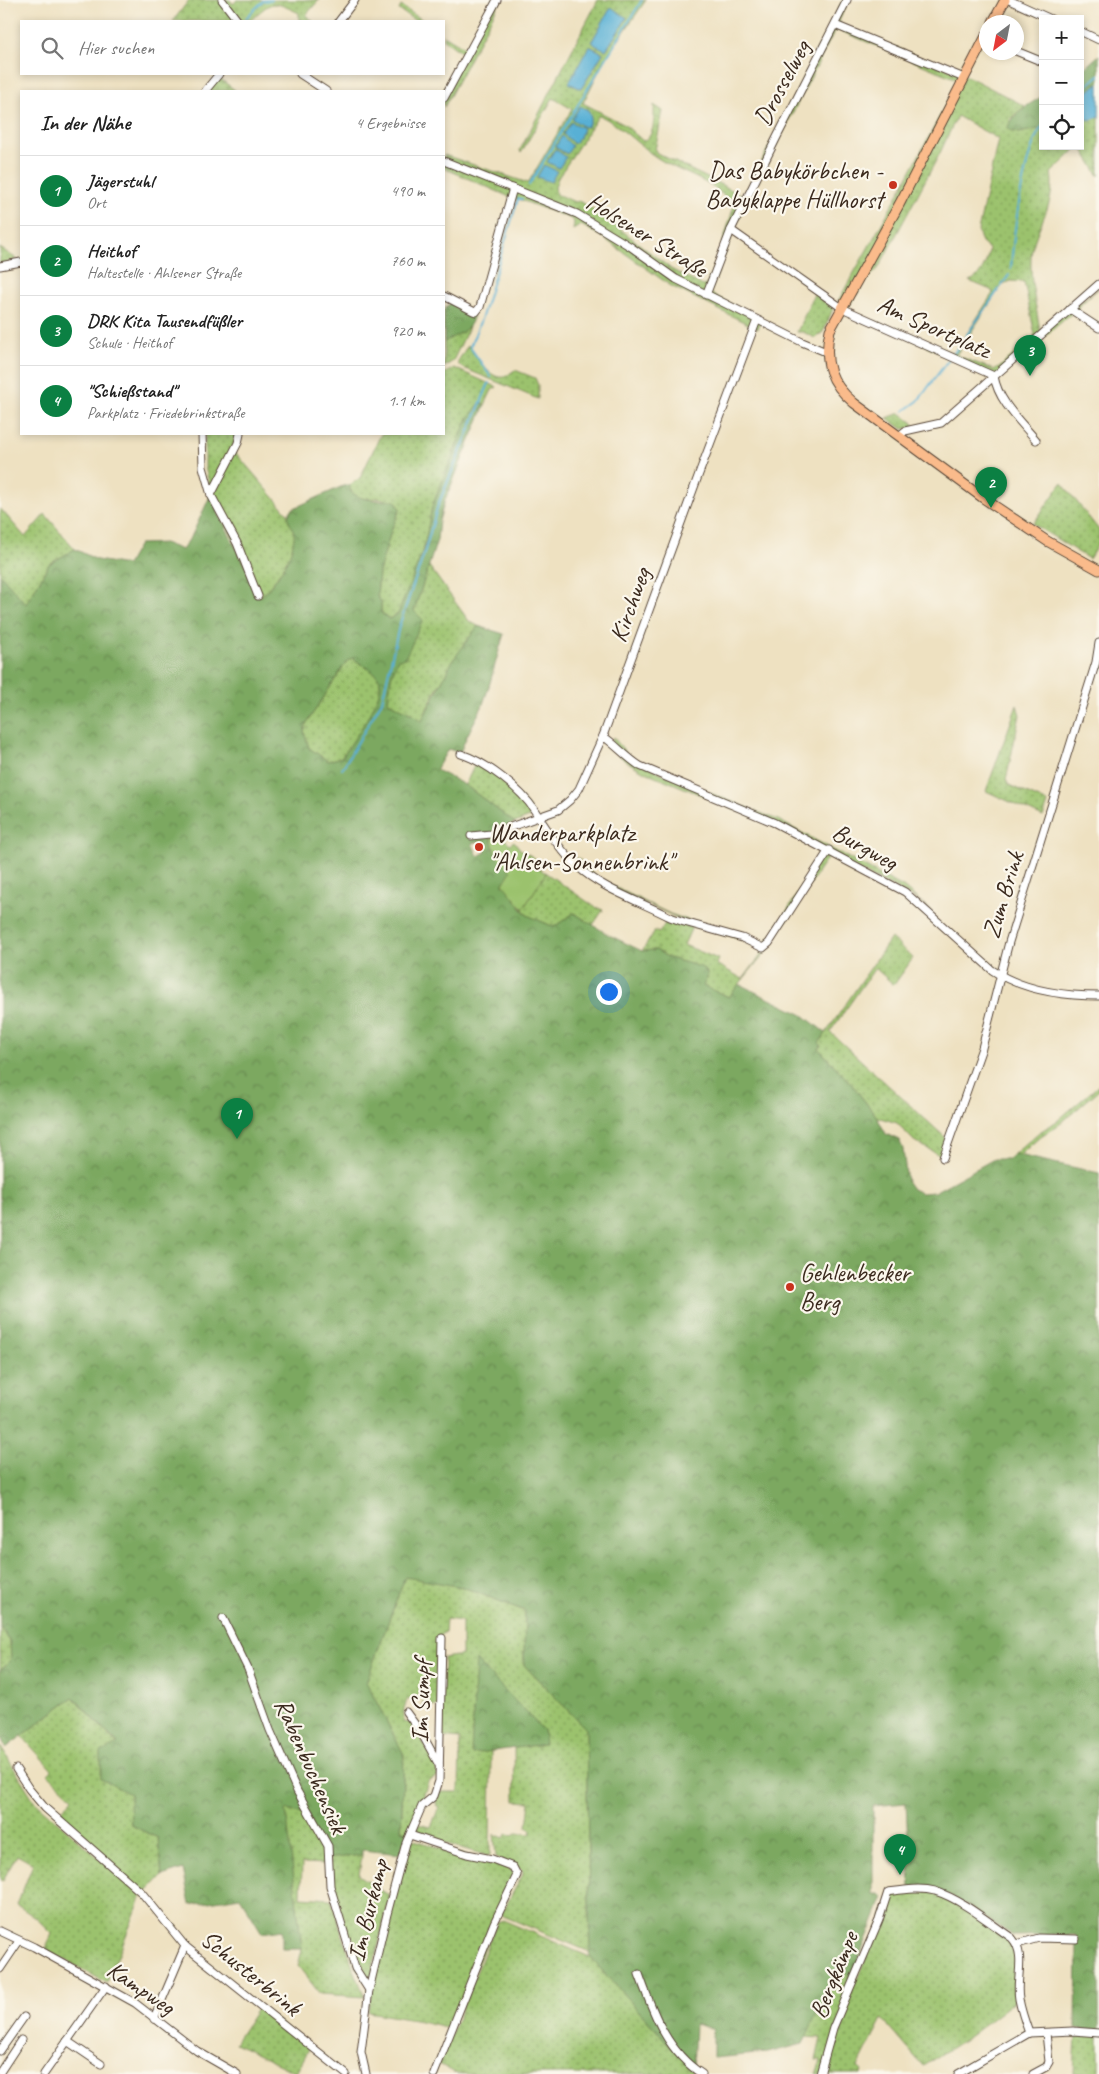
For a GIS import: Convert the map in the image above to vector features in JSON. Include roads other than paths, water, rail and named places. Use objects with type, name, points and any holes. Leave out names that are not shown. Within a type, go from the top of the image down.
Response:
[{"type":"main road","points":[[998,15],[1005,0]]},
{"type":"main road","points":[[979,50],[897,210],[830,330],[826,352],[830,371],[839,389],[854,404],[983,498],[1047,541],[1099,570]]},
{"type":"street","points":[[222,0],[237,20]]},
{"type":"street","points":[[339,20],[355,0]]},
{"type":"street","points":[[445,96],[497,0]]},
{"type":"street","name":"Drosselweg","points":[[706,295],[731,230],[847,0]]},
{"type":"street","points":[[1009,0],[1043,15]]},
{"type":"street","points":[[835,25],[964,78]]},
{"type":"street","points":[[1084,33],[1099,40]]},
{"type":"street","points":[[1024,54],[1039,60]]},
{"type":"street","points":[[206,90],[218,75]]},
{"type":"street","points":[[302,75],[324,90]]},
{"type":"street","name":"Holsener Straße","points":[[445,161],[577,214],[631,247],[676,279],[826,352]]},
{"type":"street","points":[[445,297],[473,312],[476,312],[480,307],[513,188]]},
{"type":"street","name":"Am Sportplatz","points":[[731,230],[842,308],[994,376],[1006,404],[1036,440]]},
{"type":"street","points":[[0,266],[20,262]]},
{"type":"street","points":[[899,436],[905,431],[941,423],[1099,284]]},
{"type":"street","points":[[1070,309],[1099,328]]},
{"type":"street","name":"Kirchweg","points":[[471,836],[491,834],[558,810],[579,789],[603,736],[757,320]]},
{"type":"street","points":[[202,435],[203,467],[211,495],[237,543],[258,596]]},
{"type":"street","points":[[211,495],[240,435]]},
{"type":"street","name":"Zum Brink","points":[[943,1158],[982,1048],[1009,942],[1093,670],[1099,643]]},
{"type":"street","name":"Burgweg","points":[[603,736],[612,742],[626,757],[640,766],[775,822],[905,892],[987,966],[1001,976],[1014,982],[1068,994],[1099,996]]},
{"type":"street","points":[[461,754],[482,764],[512,787],[535,810],[562,851],[589,876],[677,919],[742,938],[763,948],[769,943],[828,850]]},
{"type":"street","name":"Rabenbuchensiek","points":[[222,1618],[248,1669],[270,1730],[297,1791],[328,1846],[330,1886],[354,1968],[369,1990]]},
{"type":"street","name":"Im Sumpf","points":[[439,1766],[442,1638]]},
{"type":"street","points":[[406,1712],[422,1734],[439,1766]]},
{"type":"street","name":"Im Burkamp","points":[[366,2074],[361,2052],[369,1990],[403,1851],[422,1806],[436,1792],[439,1781],[439,1766]]},
{"type":"street","name":"Schusterbrink","points":[[16,1769],[29,1789],[45,1808],[142,1893],[184,1946],[346,2074]]},
{"type":"street","points":[[410,1835],[467,1854],[492,1859],[512,1867],[516,1871],[516,1880],[494,1923],[434,2074]]},
{"type":"street","name":"Bergkämpe","points":[[820,2074],[833,2028],[879,1920],[888,1892],[917,1889],[933,1891],[949,1897],[1017,1944]]},
{"type":"street","name":"Kampweg","points":[[0,1931],[135,2003],[204,2056],[237,2074]]},
{"type":"street","points":[[1028,2033],[1017,1986],[1020,1957],[1017,1944],[1039,1938],[1076,1939]]},
{"type":"street","points":[[0,1969],[20,1941]]},
{"type":"street","points":[[154,2019],[184,1946]]},
{"type":"street","points":[[639,1974],[665,2036],[674,2049],[693,2068],[702,2074]]},
{"type":"street","points":[[44,2074],[106,1986]]},
{"type":"street","points":[[0,2051],[24,2017]]},
{"type":"street","points":[[958,2074],[1028,2033],[1073,2031],[1099,2033]]},
{"type":"street","points":[[1033,2074],[1046,2067],[1049,2062],[1046,2033]]},
{"type":"street","points":[[0,2072],[21,2040]]},
{"type":"street","points":[[67,2041],[101,2064]]},
{"type":"water","points":[[611,7],[627,18],[606,50],[595,45],[592,41]]},
{"type":"water","points":[[589,46],[603,53],[581,89],[569,83]]},
{"type":"water","points":[[1099,82],[1099,117],[1090,120],[1084,118],[1084,95]]},
{"type":"water","points":[[580,106],[588,110],[591,118],[588,126],[584,127],[572,119]]},
{"type":"water","points":[[571,122],[583,128],[580,137],[574,144],[563,134]]},
{"type":"water","points":[[562,136],[572,146],[567,154],[555,147]]},
{"type":"water","points":[[555,149],[566,157],[559,168],[547,162]]},
{"type":"water","points":[[544,165],[557,171],[551,182],[537,177]]},
{"type":"waterway","points":[[246,18],[263,1],[272,0]]},
{"type":"waterway","points":[[529,185],[642,0]]},
{"type":"waterway","points":[[1084,88],[1099,75]]},
{"type":"waterway","points":[[1011,268],[1014,236],[1025,172],[1030,153],[1039,132]]},
{"type":"waterway","points":[[491,377],[470,347],[482,317],[518,199],[522,199]]},
{"type":"waterway","points":[[954,353],[1009,275]]},
{"type":"waterway","points":[[904,411],[918,401],[949,359]]},
{"type":"waterway","points":[[342,769],[382,701],[399,626],[423,557],[438,505],[489,383]]},
{"type":"place","name":"Das Babykörbchen - Babyklappe Hüllhorst","points":[[893,185]]},
{"type":"place","name":"DRK Kita Tausendfüßler","points":[[1030,376]]},
{"type":"place","name":"Heithof","points":[[991,508]]},
{"type":"place","name":"Wanderparkplatz \"Ahlsen-Sonnenbrink\"","points":[[479,847]]},
{"type":"place","name":"Jägerstuhl","points":[[237,1139]]},
{"type":"place","name":"Gehlenbecker Berg","points":[[790,1287]]},
{"type":"place","name":"\"Schießstand\"","points":[[900,1875]]}]
